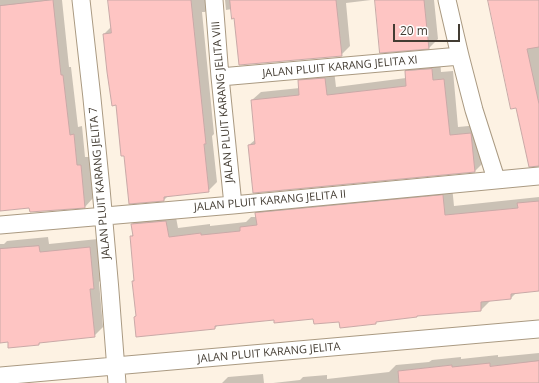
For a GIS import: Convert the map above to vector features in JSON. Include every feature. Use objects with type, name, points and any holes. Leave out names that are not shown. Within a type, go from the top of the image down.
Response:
[{"type":"street","name":"JALAN PLUIT KARANG JELITA 7","points":[[81,0],[104,216],[117,383]]},
{"type":"street","name":"JALAN PLUIT KARANG JELITA VIII","points":[[214,0],[220,78],[233,205]]},
{"type":"street","points":[[447,0],[474,110],[496,179]]},
{"type":"street","name":"JALAN PLUIT KARANG JELITA XI","points":[[220,78],[460,56]]},
{"type":"street","name":"JALAN PLUIT KARANG JELITA II","points":[[0,225],[539,176]]},
{"type":"street","name":"JALAN PLUIT KARANG JELITA","points":[[0,376],[539,329]]},
{"type":"building","points":[[53,0],[61,75],[63,75],[70,135],[74,134],[77,165],[81,165],[85,208],[30,212],[29,208],[0,211],[0,6]]},
{"type":"building","points":[[108,0],[191,0],[206,144],[204,144],[209,192],[164,197],[164,201],[129,204],[124,156],[121,156],[116,105],[112,106],[103,34],[111,33]]},
{"type":"building","points":[[230,0],[336,0],[342,56],[239,65],[234,18],[232,19]]},
{"type":"building","points":[[375,0],[424,0],[429,49],[380,53]]},
{"type":"building","points":[[488,0],[539,0],[539,47],[527,49],[539,104],[539,166],[529,167],[516,108],[511,109]]},
{"type":"building","points":[[432,69],[433,80],[444,79],[450,135],[471,133],[475,172],[253,193],[248,145],[255,144],[251,100],[299,95],[298,80],[325,78],[327,95],[406,86],[405,71]]},
{"type":"building","points":[[443,195],[445,215],[518,208],[517,203],[539,201],[539,291],[511,294],[511,299],[481,302],[481,311],[417,316],[376,322],[376,324],[340,328],[339,322],[314,324],[313,319],[274,323],[274,320],[215,326],[215,329],[136,337],[134,317],[136,316],[132,281],[134,281],[130,236],[133,236],[131,224],[166,221],[169,237],[201,233],[201,235],[240,231],[240,227],[257,225],[255,213]]},
{"type":"building","points":[[39,246],[40,252],[90,247],[94,289],[90,289],[95,337],[8,348],[8,342],[0,343],[0,249]]},
{"type":"building","points":[[539,361],[539,383],[399,383],[398,371],[452,365],[452,367],[490,363],[490,366]]}]
